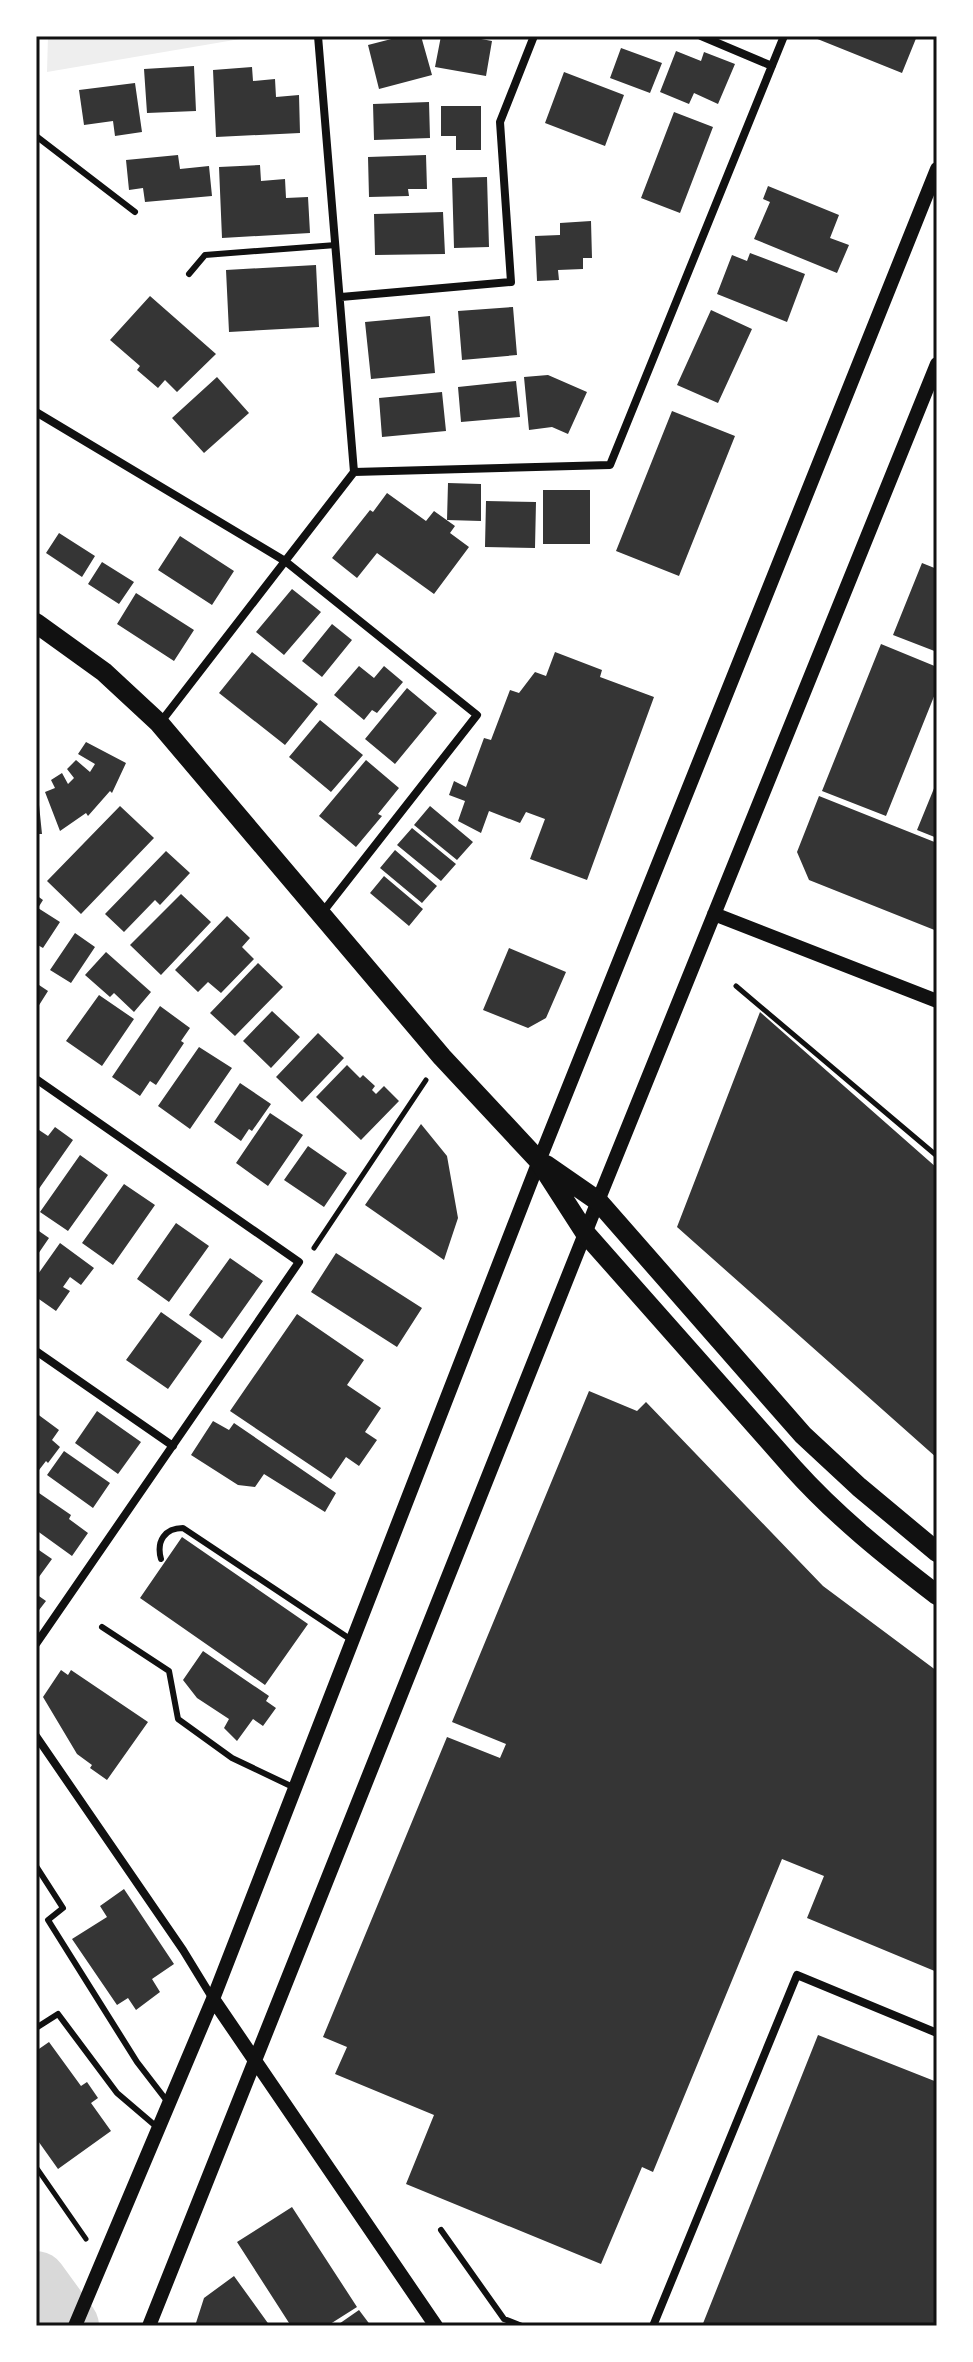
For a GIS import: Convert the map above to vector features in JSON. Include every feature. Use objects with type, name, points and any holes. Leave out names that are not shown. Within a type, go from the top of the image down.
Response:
[{"type":"main road","points":[[39,631],[104,672],[159,723],[442,1057],[539,1161],[586,1234],[818,1495],[892,1561],[937,1595]]},
{"type":"main road","points":[[539,1161],[598,1201],[803,1435],[937,1552]]},
{"type":"street","points":[[159,723],[354,472],[318,36]]},
{"type":"street","points":[[341,297],[511,282],[500,122],[534,36]]},
{"type":"street","points":[[701,36],[772,66]]},
{"type":"street","points":[[354,472],[610,465],[784,36]]},
{"type":"street","points":[[75,2326],[213,1999],[539,1161],[936,172]]},
{"type":"street","points":[[149,2326],[598,1201],[937,364]]},
{"type":"street","points":[[36,412],[285,561],[477,715],[320,916]]},
{"type":"street","points":[[714,914],[937,1001]]},
{"type":"street","points":[[36,1079],[299,1262],[36,1644]]},
{"type":"street","points":[[36,1351],[173,1446]]},
{"type":"street","points":[[36,1736],[436,2326]]},
{"type":"street","points":[[653,2326],[797,1975],[937,2033]]},
{"type":"lane","points":[[36,136],[135,212]]},
{"type":"lane","points":[[189,274],[205,255],[336,245]]},
{"type":"lane","points":[[161,1559],[158,1551],[163,1535],[169,1530],[183,1528],[353,1641]]},
{"type":"lane","points":[[102,1627],[169,1671],[178,1719],[232,1758],[295,1788]]},
{"type":"lane","points":[[36,1866],[63,1908],[48,1920],[137,2062],[169,2104]]},
{"type":"lane","points":[[36,2028],[58,2014],[117,2093],[158,2128]]},
{"type":"lane","points":[[441,2230],[504,2319],[522,2326]]},
{"type":"path","points":[[736,986],[937,1156]]},
{"type":"path","points":[[299,1262],[315,1247],[442,1057]]},
{"type":"path","points":[[36,2167],[78,2227]]},
{"type":"shaded area","points":[[48,36],[257,36],[47,72]]},
{"type":"building","points":[[403,36],[421,36],[432,75],[379,89],[368,45]]},
{"type":"building","points":[[441,36],[492,41],[486,76],[435,67]]},
{"type":"building","points":[[810,36],[917,36],[902,73]]},
{"type":"building","points":[[621,48],[662,63],[650,93],[610,78]]},
{"type":"building","points":[[676,51],[701,61],[704,52],[735,64],[718,104],[694,93],[689,104],[660,92]]},
{"type":"building","points":[[194,66],[196,111],[147,113],[144,69]]},
{"type":"building","points":[[252,67],[253,81],[275,79],[276,97],[299,95],[300,133],[216,137],[213,70]]},
{"type":"building","points":[[564,72],[624,95],[605,146],[545,123]]},
{"type":"building","points":[[135,83],[142,132],[115,136],[113,121],[84,125],[79,90]]},
{"type":"building","points":[[429,102],[430,138],[374,140],[373,104]]},
{"type":"building","points":[[441,106],[481,106],[481,150],[456,150],[456,136],[441,136]]},
{"type":"building","points":[[674,112],[713,127],[680,213],[641,198]]},
{"type":"building","points":[[178,155],[180,169],[209,166],[212,196],[145,202],[143,188],[129,190],[126,160]]},
{"type":"building","points":[[426,155],[427,189],[408,189],[409,196],[369,197],[368,157]]},
{"type":"building","points":[[260,165],[261,181],[285,179],[286,198],[308,197],[310,233],[222,238],[219,167]]},
{"type":"building","points":[[487,177],[489,247],[454,248],[452,178]]},
{"type":"building","points":[[768,186],[839,215],[830,238],[849,245],[837,273],[754,239],[770,202],[763,199]]},
{"type":"building","points":[[443,212],[445,254],[375,255],[374,214]]},
{"type":"building","points":[[591,221],[592,258],[583,258],[583,269],[558,270],[559,280],[537,281],[535,236],[560,235],[560,223]]},
{"type":"building","points":[[750,253],[805,274],[787,322],[717,294],[732,255],[747,261]]},
{"type":"building","points":[[316,265],[319,327],[229,332],[226,270]]},
{"type":"building","points":[[150,296],[216,354],[177,392],[165,380],[158,388],[137,370],[140,366],[110,340]]},
{"type":"building","points":[[513,307],[517,355],[462,360],[458,311]]},
{"type":"building","points":[[711,310],[752,329],[718,403],[677,385]]},
{"type":"building","points":[[430,316],[435,373],[371,379],[365,322]]},
{"type":"building","points":[[548,375],[587,392],[568,434],[552,427],[529,430],[524,377]]},
{"type":"building","points":[[217,377],[249,413],[204,453],[172,418]]},
{"type":"building","points":[[516,381],[520,417],[461,422],[458,387]]},
{"type":"building","points":[[442,392],[446,431],[382,437],[379,398]]},
{"type":"building","points":[[672,411],[735,436],[679,576],[616,551]]},
{"type":"building","points":[[448,483],[481,484],[481,521],[447,520]]},
{"type":"building","points":[[543,490],[590,490],[590,544],[543,544]]},
{"type":"building","points":[[387,493],[426,521],[434,511],[455,526],[450,533],[469,547],[434,594],[377,553],[357,578],[332,558]]},
{"type":"building","points":[[486,501],[536,502],[535,548],[485,547]]},
{"type":"building","points":[[59,533],[95,556],[82,577],[46,553]]},
{"type":"building","points":[[180,536],[234,571],[212,605],[158,570]]},
{"type":"building","points":[[102,562],[134,582],[119,604],[88,584]]},
{"type":"building","points":[[922,563],[937,569],[937,652],[893,635]]},
{"type":"building","points":[[292,589],[321,612],[284,655],[256,632]]},
{"type":"building","points":[[136,593],[194,630],[174,661],[117,624]]},
{"type":"building","points":[[332,624],[352,640],[322,677],[302,661]]},
{"type":"building","points":[[881,644],[937,667],[937,689],[886,816],[822,791]]},
{"type":"building","points":[[252,652],[318,704],[285,745],[219,693]]},
{"type":"building","points":[[555,652],[602,670],[600,677],[654,697],[587,880],[530,859],[545,819],[526,812],[520,823],[489,811],[481,833],[458,821],[465,801],[449,795],[454,781],[466,787],[484,738],[491,740],[510,690],[519,693],[535,672],[546,676]]},
{"type":"building","points":[[359,666],[374,678],[384,666],[403,682],[377,713],[372,710],[364,720],[334,695]]},
{"type":"building","points":[[407,688],[437,713],[395,764],[365,739]]},
{"type":"building","points":[[320,720],[363,755],[331,792],[289,757]]},
{"type":"building","points":[[86,742],[126,763],[112,793],[110,791],[88,816],[86,813],[60,831],[45,792],[55,788],[51,780],[62,773],[68,784],[74,778],[67,769],[76,760],[90,772],[95,764],[78,754]]},
{"type":"building","points":[[366,760],[399,788],[378,814],[382,816],[356,847],[319,816]]},
{"type":"building","points":[[937,781],[937,838],[917,830]]},
{"type":"building","points":[[38,795],[42,834],[36,834]]},
{"type":"building","points":[[819,796],[937,843],[937,931],[809,880],[797,852]]},
{"type":"building","points":[[120,806],[154,838],[81,914],[47,881]]},
{"type":"building","points":[[430,806],[473,842],[457,860],[414,825]]},
{"type":"building","points":[[412,828],[456,864],[441,881],[397,845]]},
{"type":"building","points":[[395,850],[437,886],[422,903],[380,868]]},
{"type":"building","points":[[166,851],[190,873],[160,905],[155,900],[124,932],[105,914]]},
{"type":"building","points":[[384,876],[423,909],[409,926],[370,893]]},
{"type":"building","points":[[181,894],[211,922],[161,975],[130,945]]},
{"type":"building","points":[[36,895],[43,900],[38,908],[60,922],[43,948],[36,944]]},
{"type":"building","points":[[227,916],[250,938],[242,947],[254,959],[221,993],[208,982],[198,992],[175,970]]},
{"type":"building","points":[[75,933],[95,947],[71,983],[50,970]]},
{"type":"building","points":[[509,948],[566,972],[546,1018],[528,1028],[483,1010]]},
{"type":"building","points":[[106,952],[151,992],[134,1012],[114,993],[110,997],[85,975]]},
{"type":"building","points":[[258,963],[283,987],[235,1036],[210,1013]]},
{"type":"building","points":[[36,983],[48,991],[36,1010]]},
{"type":"building","points":[[99,995],[134,1019],[102,1066],[66,1041]]},
{"type":"building","points":[[160,1006],[190,1028],[181,1041],[184,1043],[156,1085],[150,1081],[140,1096],[112,1077]]},
{"type":"building","points":[[272,1011],[300,1037],[271,1068],[243,1041]]},
{"type":"building","points":[[760,1012],[937,1168],[937,1458],[677,1227]]},
{"type":"building","points":[[318,1033],[344,1058],[302,1102],[276,1077]]},
{"type":"building","points":[[199,1047],[232,1068],[190,1129],[158,1106]]},
{"type":"building","points":[[347,1065],[360,1078],[363,1075],[375,1086],[372,1090],[376,1094],[384,1086],[399,1101],[361,1140],[316,1097]]},
{"type":"building","points":[[240,1083],[271,1104],[241,1141],[214,1122]]},
{"type":"building","points":[[270,1113],[303,1135],[268,1186],[236,1163]]},
{"type":"building","points":[[421,1124],[447,1156],[458,1218],[444,1260],[365,1205]]},
{"type":"building","points":[[55,1127],[73,1140],[36,1193],[36,1128],[48,1136]]},
{"type":"building","points":[[308,1146],[347,1173],[324,1207],[284,1180]]},
{"type":"building","points":[[80,1155],[108,1175],[68,1231],[40,1212]]},
{"type":"building","points":[[124,1184],[155,1205],[113,1265],[82,1243]]},
{"type":"building","points":[[176,1223],[209,1246],[169,1302],[137,1279]]},
{"type":"building","points":[[36,1229],[49,1238],[36,1257]]},
{"type":"building","points":[[60,1243],[94,1268],[81,1285],[70,1277],[63,1287],[70,1291],[56,1311],[36,1297],[36,1277]]},
{"type":"building","points":[[336,1253],[422,1308],[397,1347],[311,1292]]},
{"type":"building","points":[[230,1258],[263,1281],[222,1339],[189,1315]]},
{"type":"building","points":[[161,1312],[202,1341],[168,1389],[126,1360]]},
{"type":"building","points":[[297,1314],[364,1360],[347,1385],[381,1408],[365,1432],[377,1440],[359,1466],[346,1457],[331,1479],[230,1411]]},
{"type":"building","points":[[589,1391],[637,1411],[646,1402],[823,1586],[937,1671],[937,1972],[807,1918],[824,1876],[782,1859],[653,2172],[642,2167],[601,2264],[406,2184],[434,2115],[335,2074],[347,2047],[323,2037],[447,1737],[500,1758],[506,1744],[452,1722]]},
{"type":"building","points":[[97,1411],[141,1442],[118,1474],[75,1443]]},
{"type":"building","points":[[36,1413],[59,1430],[52,1440],[60,1447],[36,1474]]},
{"type":"building","points":[[213,1421],[229,1430],[234,1423],[336,1493],[325,1512],[264,1474],[255,1487],[238,1485],[191,1455]]},
{"type":"building","points":[[64,1451],[110,1483],[93,1508],[47,1475]]},
{"type":"building","points":[[39,1493],[71,1515],[69,1519],[88,1533],[72,1556],[36,1530],[36,1498]]},
{"type":"building","points":[[182,1537],[308,1624],[265,1685],[140,1598]]},
{"type":"building","points":[[36,1548],[52,1559],[36,1581]]},
{"type":"building","points":[[36,1594],[46,1601],[36,1614]]},
{"type":"building","points":[[203,1651],[269,1696],[266,1701],[276,1708],[263,1726],[253,1719],[237,1741],[224,1728],[229,1719],[197,1698],[183,1680]]},
{"type":"building","points":[[61,1670],[68,1675],[71,1670],[148,1722],[107,1780],[77,1754],[43,1697]]},
{"type":"building","points":[[124,1889],[174,1964],[152,1979],[160,1992],[136,2010],[128,1998],[117,2005],[72,1939],[107,1917],[100,1906]]},
{"type":"building","points":[[818,2035],[937,2082],[937,2326],[702,2326]]},
{"type":"building","points":[[49,2042],[81,2086],[87,2082],[98,2098],[91,2103],[111,2131],[58,2169],[36,2138],[36,2051]]},
{"type":"building","points":[[292,2207],[357,2307],[327,2326],[291,2326],[237,2242]]},
{"type":"building","points":[[234,2276],[270,2326],[195,2326],[204,2298]]},
{"type":"building","points":[[359,2310],[371,2326],[336,2326]]},
{"type":"waterway","points":[[36,2282],[68,2326]]}]
